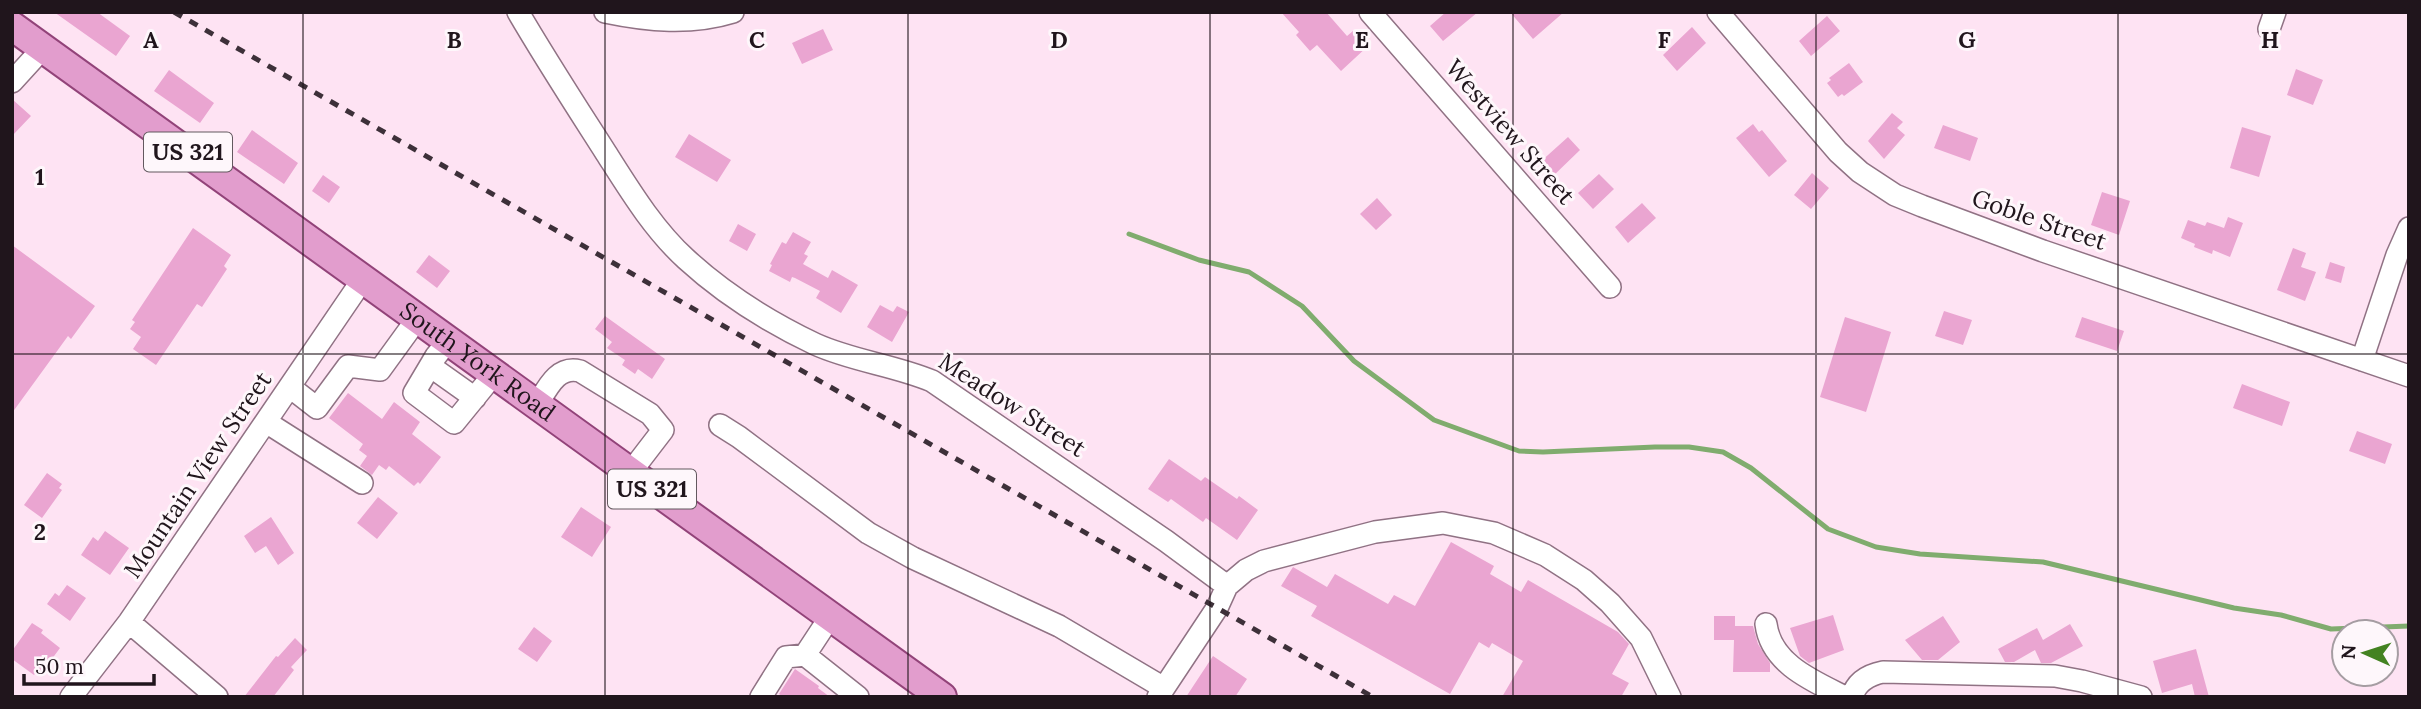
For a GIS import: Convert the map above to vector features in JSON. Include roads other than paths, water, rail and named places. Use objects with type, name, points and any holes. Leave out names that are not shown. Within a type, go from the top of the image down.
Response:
[{"type":"main road","name":"South York Road","points":[[12,26],[942,697]]},
{"type":"street","name":"Meadow Street","points":[[518,12],[634,196],[656,227],[685,258],[760,313],[816,344],[911,372],[932,381],[1132,517],[1227,586]]},
{"type":"street","points":[[605,12],[640,19],[677,21],[718,17],[733,12]]},
{"type":"street","name":"Westview Street","points":[[1370,12],[1610,287]]},
{"type":"street","name":"Goble Street","points":[[1718,12],[1839,152],[1860,172],[1895,195],[2043,251],[2409,376]]},
{"type":"street","points":[[12,82],[43,48]]},
{"type":"street","points":[[2361,360],[2409,228]]},
{"type":"street","name":"Mountain View Street","points":[[71,697],[129,622],[363,279]]},
{"type":"street","points":[[290,387],[317,408],[348,366],[380,370],[417,318]]},
{"type":"street","points":[[448,341],[414,393],[454,423],[494,374]]},
{"type":"street","points":[[430,366],[475,398]]},
{"type":"street","points":[[537,405],[562,371],[571,369],[580,371],[650,414],[663,430],[630,473]]},
{"type":"street","points":[[266,422],[362,483]]},
{"type":"street","points":[[720,425],[868,533],[914,558],[1059,626],[1161,692],[1217,608],[1227,586],[1246,570],[1264,561],[1375,532],[1443,523],[1494,533],[1545,555],[1584,580],[1610,603],[1641,638],[1670,697]]},
{"type":"street","points":[[805,655],[830,617]]},
{"type":"street","points":[[129,622],[217,697]]},
{"type":"street","points":[[1766,624],[1767,636],[1782,659],[1796,670],[1845,697]]},
{"type":"street","points":[[761,697],[786,657],[805,655],[858,697]]},
{"type":"street","points":[[1852,697],[1858,684],[1874,674],[1883,673],[2055,676],[2141,697]]},
{"type":"waterway","points":[[1129,234],[1199,260],[1249,272],[1302,306],[1354,361],[1434,420],[1519,451],[1689,447],[1723,452],[1751,468],[1828,529],[1876,547],[1920,554],[2043,562],[2234,608],[2281,615],[2331,629],[2409,626]]},
{"type":"railway","points":[[174,12],[1373,697]]}]
